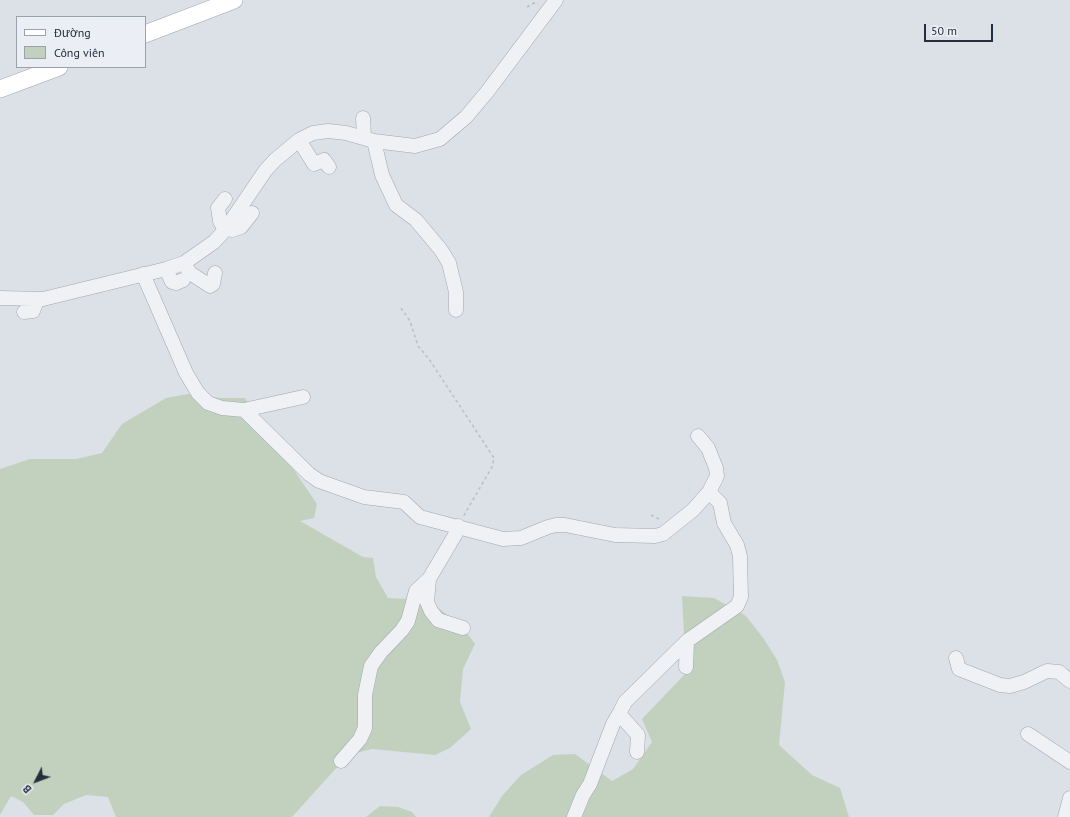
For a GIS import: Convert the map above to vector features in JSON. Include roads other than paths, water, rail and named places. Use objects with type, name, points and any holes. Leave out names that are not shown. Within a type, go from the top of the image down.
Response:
[{"type":"main road","points":[[146,34],[234,0]]},
{"type":"main road","points":[[0,89],[55,68]]},
{"type":"street","points":[[0,298],[37,300],[166,269],[184,263],[214,242],[226,228],[265,171],[285,150],[299,140],[313,134],[328,131],[415,146],[440,139],[466,118],[556,0]]},
{"type":"street","points":[[363,118],[382,175],[396,205],[416,220],[441,250],[449,263],[456,292],[456,310]]},
{"type":"street","points":[[299,140],[314,164],[324,160],[329,167]]},
{"type":"street","points":[[225,199],[218,208],[220,221],[226,228],[232,230],[241,227],[252,213]]},
{"type":"street","points":[[184,263],[190,273],[210,286],[215,273]]},
{"type":"street","points":[[166,269],[172,282],[176,283],[183,280]]},
{"type":"street","points":[[143,274],[186,373],[198,393],[208,403],[222,408],[244,410],[303,397]]},
{"type":"street","points":[[24,312],[33,311],[37,300]]},
{"type":"street","points":[[244,410],[309,474],[319,481],[364,497],[404,502],[420,517],[502,539],[512,540],[556,525],[565,525],[615,535],[655,536],[671,530],[693,510],[709,492],[718,473],[708,448],[698,436]]},
{"type":"street","points":[[574,817],[583,795],[590,784],[613,724],[631,695],[687,641],[731,612],[737,606],[741,597],[740,556],[737,545],[724,523],[720,503],[709,492]]},
{"type":"street","points":[[341,761],[360,739],[365,728],[365,695],[371,666],[408,621],[416,591],[429,579],[455,535],[458,526]]},
{"type":"street","points":[[429,579],[427,602],[431,611],[438,620],[462,628]]},
{"type":"street","points":[[686,667],[687,641]]},
{"type":"street","points":[[956,658],[959,669],[1000,685],[1010,686],[1024,682],[1047,671],[1059,672],[1070,681]]},
{"type":"street","points":[[620,712],[621,716],[638,735],[637,752]]},
{"type":"street","points":[[1028,734],[1070,762]]},
{"type":"street","points":[[1065,817],[1070,798]]}]
